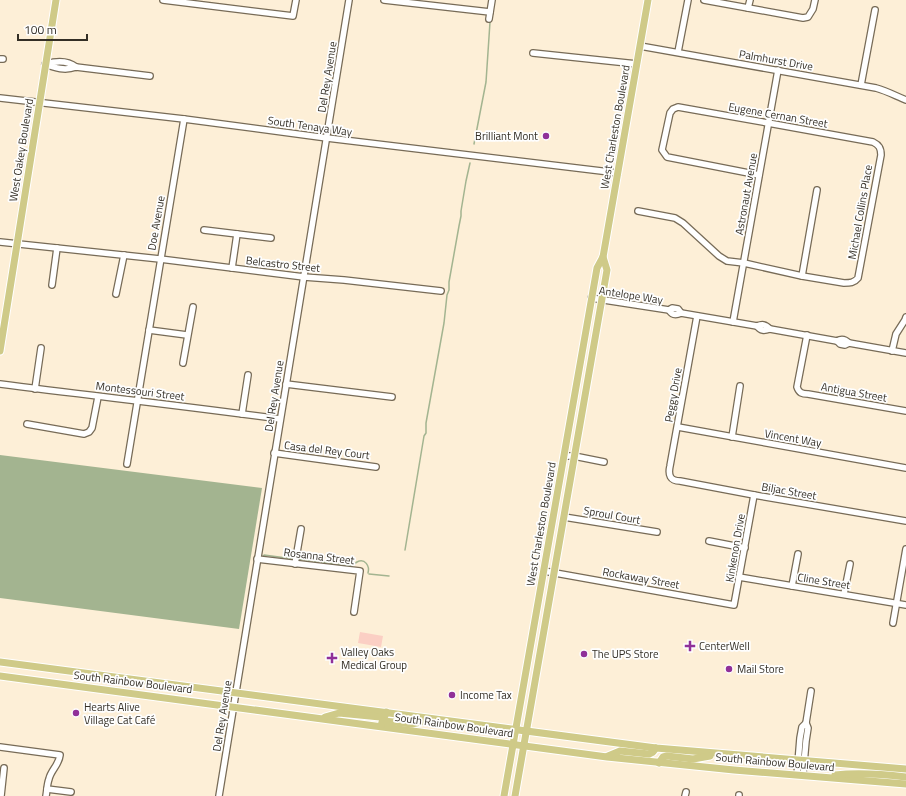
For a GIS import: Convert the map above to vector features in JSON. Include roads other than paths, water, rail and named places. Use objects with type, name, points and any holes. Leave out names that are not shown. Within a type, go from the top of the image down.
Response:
[{"type":"main road","name":"West Oakey Boulevard","points":[[0,351],[56,0]]},
{"type":"main road","name":"West Charleston Boulevard","points":[[504,796],[596,268],[603,257],[648,0]]},
{"type":"main road","name":"West Charleston Boulevard","points":[[515,796],[607,270],[603,257]]},
{"type":"main road","name":"South Rainbow Boulevard","points":[[0,662],[656,748],[906,769]]},
{"type":"main road","points":[[87,687],[89,673]]},
{"type":"main road","points":[[97,689],[100,675]]},
{"type":"main road","name":"South Rainbow Boulevard","points":[[0,676],[606,757],[734,770],[906,784]]},
{"type":"main road","points":[[321,718],[339,713],[380,717],[385,716],[386,712]]},
{"type":"main road","points":[[381,726],[382,722],[384,721],[412,724],[435,719]]},
{"type":"main road","points":[[606,757],[620,751],[650,754],[656,748]]},
{"type":"main road","points":[[659,763],[662,757],[667,756],[693,759],[720,754]]},
{"type":"main road","points":[[820,777],[850,773],[906,777]]},
{"type":"street","points":[[163,0],[201,2],[293,16],[296,0]]},
{"type":"street","name":"Del Rey Avenue","points":[[219,796],[349,0]]},
{"type":"street","points":[[384,0],[490,12]]},
{"type":"street","points":[[489,19],[492,0]]},
{"type":"street","points":[[678,52],[688,0]]},
{"type":"street","points":[[704,0],[803,18],[808,17],[813,9],[815,0]]},
{"type":"street","points":[[748,8],[750,0]]},
{"type":"street","points":[[861,85],[875,10]]},
{"type":"street","name":"Palmhurst Drive","points":[[640,46],[876,88],[906,100]]},
{"type":"street","points":[[533,52],[637,64]]},
{"type":"street","points":[[45,64],[54,68],[70,69],[76,67],[150,76]]},
{"type":"street","name":"Astronaut Avenue","points":[[733,322],[778,70]]},
{"type":"street","name":"South Tenaya Way","points":[[0,98],[618,172]]},
{"type":"street","name":"Eugene Cernan Street","points":[[759,175],[667,158],[662,150],[670,113],[673,109],[678,107],[873,142],[878,145]]},
{"type":"street","name":"Doe Avenue","points":[[127,464],[184,119]]},
{"type":"street","name":"Michael Collins Place","points":[[802,276],[844,283],[855,282],[858,278],[881,154],[881,149],[878,145]]},
{"type":"street","points":[[638,211],[675,218],[683,223],[727,261],[744,263],[802,276],[817,190]]},
{"type":"street","points":[[204,230],[271,238]]},
{"type":"street","points":[[232,268],[237,234]]},
{"type":"street","name":"Belcastro Street","points":[[0,242],[160,259],[304,277],[441,291]]},
{"type":"street","points":[[52,285],[57,248]]},
{"type":"street","points":[[116,294],[124,255]]},
{"type":"street","name":"Antelope Way","points":[[591,298],[669,310],[672,308],[678,309],[680,313],[757,326],[760,330],[765,331],[770,329],[837,340],[840,344],[845,345],[849,343],[906,353]]},
{"type":"street","points":[[183,363],[193,307]]},
{"type":"street","name":"Peggy Drive","points":[[670,477],[669,471],[697,316]]},
{"type":"street","points":[[892,351],[896,334],[906,316]]},
{"type":"street","points":[[149,330],[188,335]]},
{"type":"street","name":"Antigua Street","points":[[807,335],[797,387],[799,391],[803,394],[906,412]]},
{"type":"street","points":[[35,389],[42,348]]},
{"type":"street","points":[[242,414],[248,375]]},
{"type":"street","name":"Montessouri Street","points":[[0,384],[280,419]]},
{"type":"street","points":[[286,384],[392,397]]},
{"type":"street","points":[[732,437],[740,386]]},
{"type":"street","points":[[27,424],[84,434],[89,432],[92,428],[98,397]]},
{"type":"street","name":"Vincent Way","points":[[678,427],[906,468]]},
{"type":"street","name":"Casa del Rey Court","points":[[274,454],[376,467]]},
{"type":"street","points":[[564,456],[574,456],[604,462]]},
{"type":"street","name":"Biljac Street","points":[[670,477],[675,481],[906,521]]},
{"type":"street","name":"Kinkenon Drive","points":[[734,604],[754,495]]},
{"type":"street","name":"Sproul Court","points":[[564,517],[657,532]]},
{"type":"street","points":[[295,564],[301,529]]},
{"type":"street","points":[[710,541],[745,548]]},
{"type":"street","points":[[893,623],[906,549]]},
{"type":"street","points":[[792,586],[798,554]]},
{"type":"street","name":"Rosanna Street","points":[[257,559],[360,571],[354,612]]},
{"type":"street","points":[[844,594],[850,564]]},
{"type":"street","name":"Rockaway Street","points":[[544,572],[734,604]]},
{"type":"street","name":"Cline Street","points":[[740,576],[906,606]]},
{"type":"street","points":[[800,775],[801,760],[808,728],[806,723],[811,691]]},
{"type":"street","points":[[0,747],[60,754],[59,761],[49,778],[46,796]]},
{"type":"street","points":[[0,796],[4,768]]},
{"type":"street","points":[[47,789],[71,792]]},
{"type":"waterway","points":[[474,144],[486,82],[490,22]]},
{"type":"waterway","points":[[405,550],[424,436],[426,433],[426,423],[470,163]]},
{"type":"waterway","points":[[261,556],[263,557],[264,555],[294,559]]},
{"type":"waterway","points":[[298,559],[352,566],[357,562],[362,561],[368,565],[368,573]]},
{"type":"waterway","points":[[369,574],[389,576]]},
{"type":"place","name":"Brilliant Mont","points":[[546,136]]},
{"type":"place","name":"CenterWell","points":[[690,646]]},
{"type":"place","name":"The UPS Store","points":[[584,654]]},
{"type":"place","name":"Valley Oaks Medical Group","points":[[332,658]]},
{"type":"place","name":"Mail Store","points":[[729,669]]},
{"type":"place","name":"Income Tax","points":[[452,695]]},
{"type":"place","name":"Hearts Alive Village Cat Café","points":[[76,713]]}]
